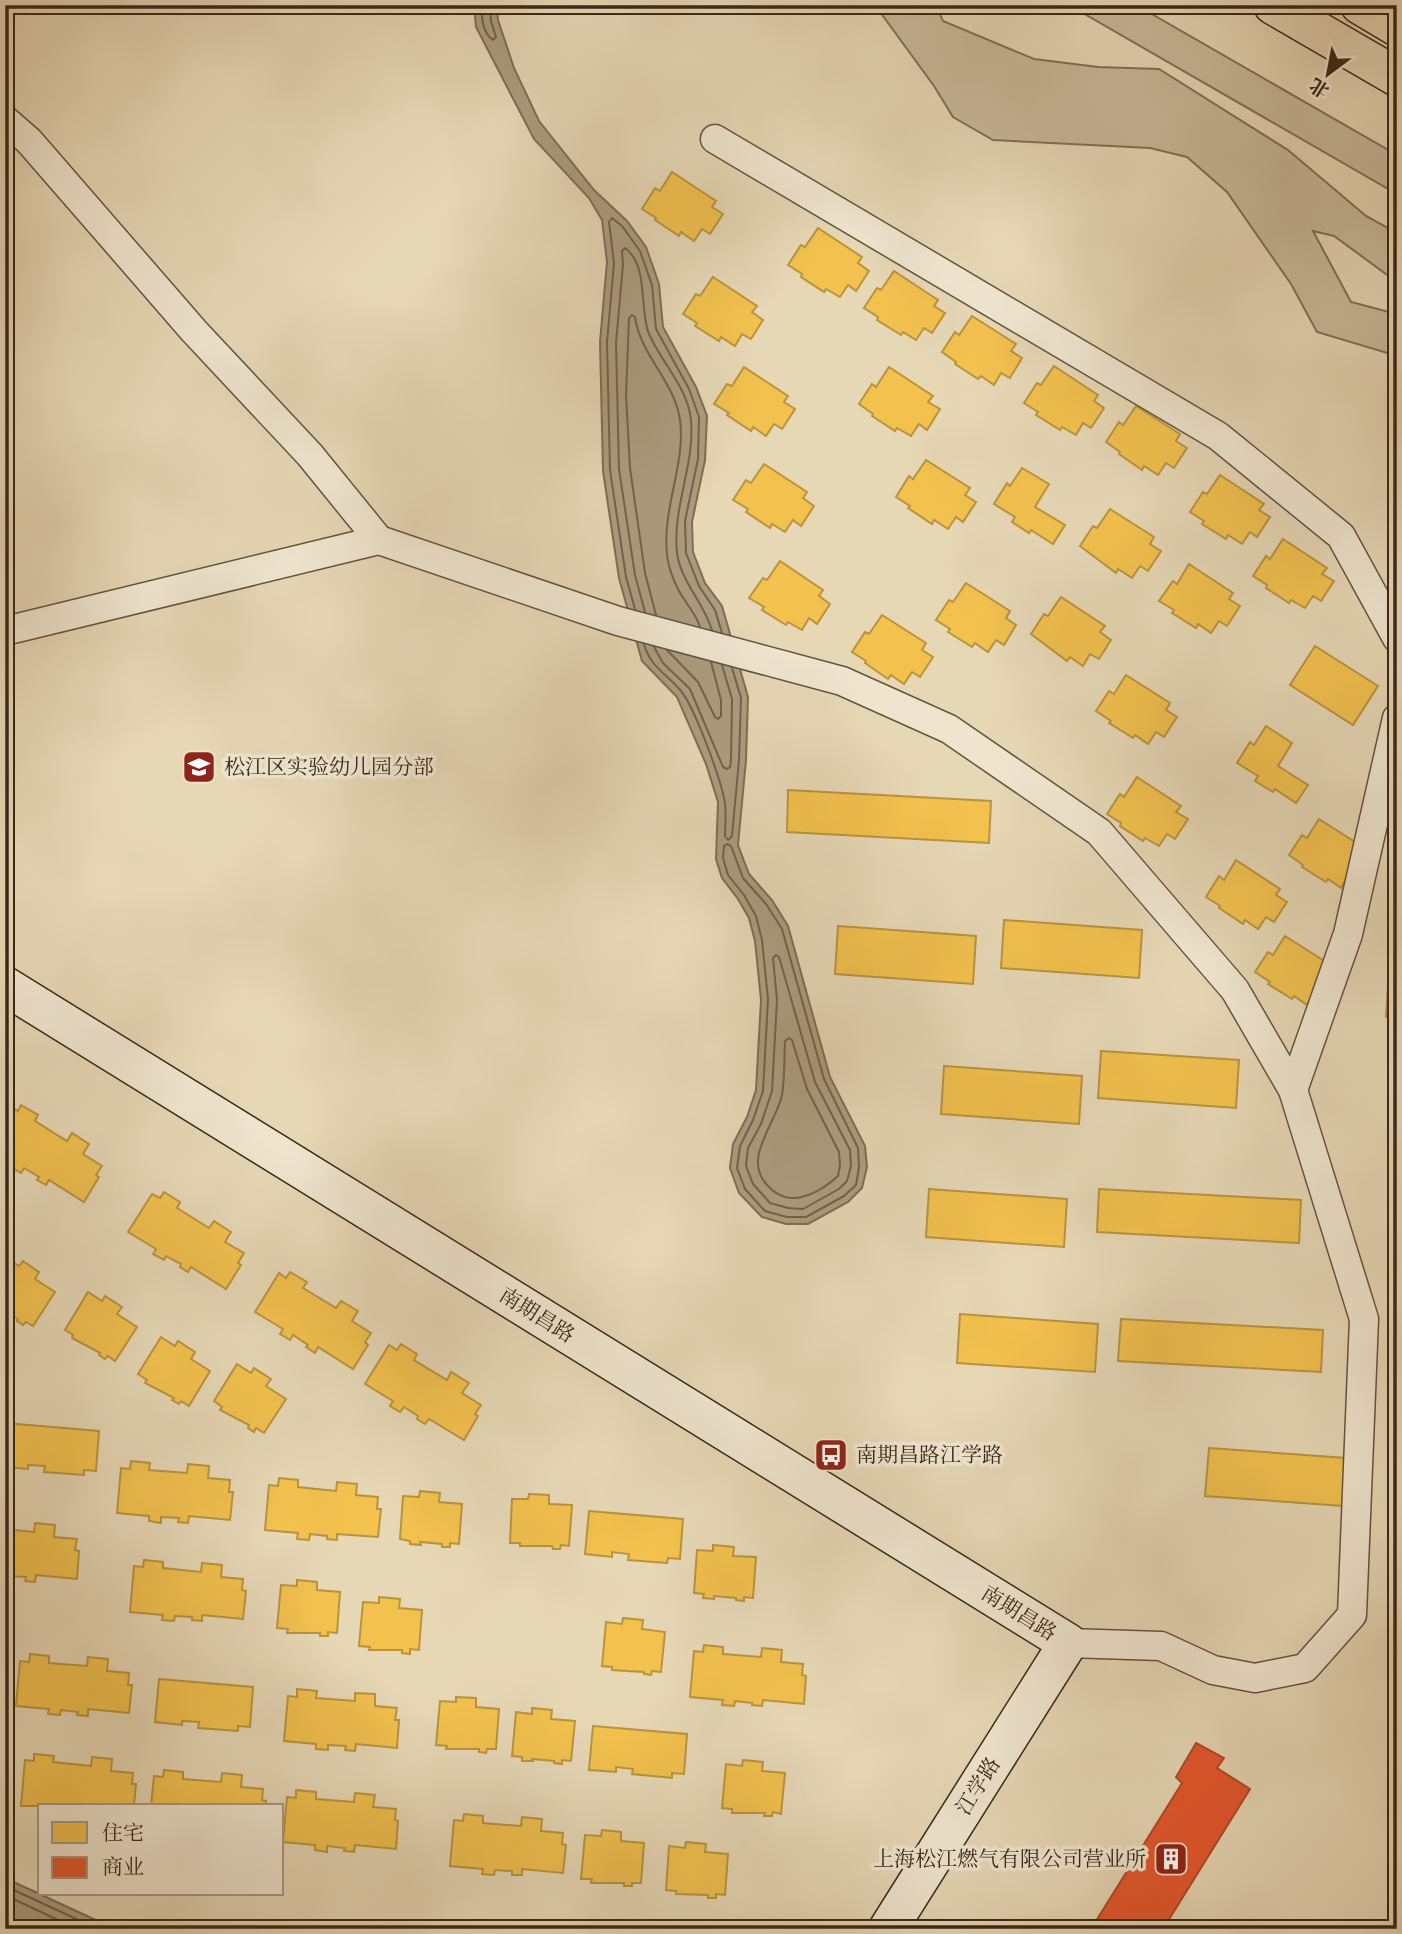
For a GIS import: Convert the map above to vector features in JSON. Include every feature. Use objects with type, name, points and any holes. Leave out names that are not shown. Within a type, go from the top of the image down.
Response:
[{"type":"highway","points":[[1273,5],[1397,77]]},
{"type":"highway","points":[[1360,5],[1397,27]]},
{"type":"main road","name":"南期昌路","points":[[5,986],[1068,1643]]},
{"type":"main road","name":"江学路","points":[[888,1929],[1068,1643]]},
{"type":"street","points":[[5,120],[29,141],[194,331],[310,455],[379,540],[618,621],[842,681],[949,729],[1099,832],[1235,990],[1293,1090],[1364,1319],[1352,1615],[1305,1668],[1255,1678],[1213,1670],[1161,1646],[1068,1643]]},
{"type":"street","points":[[715,139],[1218,436],[1341,536],[1397,638]]},
{"type":"street","points":[[5,631],[379,540]]},
{"type":"street","points":[[1293,1090],[1348,934],[1397,718]]},
{"type":"shaded area","points":[[875,5],[936,5],[943,21],[1034,59],[1098,67],[1159,69],[1288,150],[1366,216],[1397,233],[1397,278],[1390,277],[1334,236],[1313,231],[1351,302],[1397,314],[1397,356],[1317,332],[1291,284],[1227,192],[1187,157],[1150,148],[993,140],[953,117],[934,86]]},
{"type":"shaded area","points":[[1069,5],[1136,5],[1397,155],[1397,194]]},
{"type":"water","points":[[474,5],[497,5],[498,20],[514,68],[539,121],[594,190],[627,221],[646,247],[659,284],[663,327],[696,387],[707,416],[705,460],[692,522],[693,552],[705,583],[722,606],[748,697],[746,760],[738,845],[749,874],[772,900],[788,926],[830,1077],[865,1146],[867,1167],[862,1188],[848,1202],[808,1224],[786,1224],[762,1217],[739,1193],[730,1168],[733,1144],[747,1117],[756,1090],[761,1000],[755,941],[749,918],[722,878],[716,859],[718,802],[706,764],[677,697],[642,661],[619,578],[603,471],[600,342],[607,262],[602,220],[589,198],[534,139],[476,27]]},
{"type":"water","points":[[5,1878],[38,1893],[38,1896],[44,1896],[115,1929],[5,1929]]},
{"type":"building: 住宅","points":[[672,172],[716,201],[712,207],[723,214],[710,234],[702,229],[694,241],[681,232],[679,236],[642,209],[655,188],[660,191]]},
{"type":"building: 住宅","points":[[818,228],[862,257],[858,263],[869,271],[856,291],[848,285],[840,297],[826,289],[824,292],[788,265],[801,245],[805,247]]},
{"type":"building: 住宅","points":[[894,271],[938,300],[934,306],[945,313],[932,333],[924,328],[916,340],[903,332],[901,335],[864,308],[877,288],[881,290]]},
{"type":"building: 住宅","points":[[713,277],[757,306],[752,312],[763,320],[751,339],[742,334],[735,346],[721,337],[719,341],[695,326],[697,323],[683,314],[696,294],[700,296]]},
{"type":"building: 住宅","points":[[972,316],[1016,344],[1011,351],[1022,358],[1010,378],[1001,373],[994,385],[981,376],[978,379],[942,352],[955,332],[959,335]]},
{"type":"building: 住宅","points":[[1054,366],[1098,395],[1094,401],[1104,408],[1091,428],[1083,423],[1076,435],[1062,427],[1060,430],[1036,415],[1038,412],[1024,403],[1037,383],[1041,385]]},
{"type":"building: 住宅","points":[[744,367],[788,396],[784,402],[795,409],[782,429],[774,424],[766,436],[753,427],[751,431],[714,404],[727,384],[732,386]]},
{"type":"building: 住宅","points":[[889,367],[933,396],[928,402],[940,409],[927,430],[919,424],[911,436],[897,428],[895,431],[859,404],[872,384],[876,387]]},
{"type":"building: 住宅","points":[[1136,406],[1180,434],[1176,441],[1187,448],[1174,468],[1166,463],[1158,475],[1144,466],[1142,470],[1106,442],[1119,422],[1123,425]]},
{"type":"building: 住宅","points":[[926,460],[970,488],[965,495],[976,502],[963,522],[956,517],[948,529],[934,520],[932,524],[896,497],[909,476],[913,479]]},
{"type":"building: 住宅","points":[[764,464],[807,492],[803,498],[814,506],[801,526],[793,520],[785,532],[772,524],[770,528],[733,500],[746,480],[751,483]]},
{"type":"building: 住宅","points":[[1022,468],[1049,484],[1035,507],[1065,525],[1053,544],[1012,522],[1015,517],[994,504],[1007,483],[1010,486]]},
{"type":"building: 住宅","points":[[1220,475],[1264,504],[1259,510],[1270,517],[1257,537],[1250,532],[1242,544],[1228,535],[1226,539],[1202,524],[1204,521],[1190,512],[1203,492],[1207,494]]},
{"type":"building: 住宅","points":[[1110,509],[1154,537],[1150,544],[1161,551],[1148,571],[1140,566],[1132,578],[1118,569],[1116,573],[1080,546],[1093,526],[1097,528]]},
{"type":"building: 住宅","points":[[1283,539],[1327,568],[1322,574],[1334,581],[1321,601],[1313,596],[1305,608],[1291,600],[1289,603],[1253,576],[1266,556],[1270,559]]},
{"type":"building: 住宅","points":[[780,561],[823,590],[819,596],[830,604],[817,624],[809,618],[802,630],[788,622],[786,625],[749,598],[763,578],[767,580]]},
{"type":"building: 住宅","points":[[1189,564],[1233,593],[1229,599],[1240,606],[1227,626],[1219,621],[1211,633],[1198,624],[1196,628],[1159,601],[1173,581],[1177,584]]},
{"type":"building: 住宅","points":[[966,583],[1010,611],[1006,618],[1016,625],[1004,645],[996,640],[988,652],[975,643],[972,647],[948,632],[950,629],[936,620],[949,600],[953,602]]},
{"type":"building: 住宅","points":[[1061,597],[1105,626],[1100,632],[1111,640],[1099,659],[1090,654],[1083,666],[1070,657],[1067,661],[1031,634],[1044,614],[1048,616]]},
{"type":"building: 住宅","points":[[882,615],[926,643],[922,650],[933,657],[920,677],[912,672],[904,684],[891,675],[888,679],[852,652],[865,632],[869,634]]},
{"type":"building: 住宅","points":[[1315,646],[1378,686],[1353,725],[1290,685]]},
{"type":"building: 住宅","points":[[1126,675],[1170,703],[1166,710],[1177,717],[1164,737],[1156,732],[1148,744],[1109,723],[1111,721],[1096,711],[1109,691],[1114,694]]},
{"type":"building: 住宅","points":[[1266,726],[1292,743],[1278,766],[1308,785],[1296,803],[1275,789],[1273,792],[1255,781],[1258,776],[1237,763],[1250,742],[1254,745]]},
{"type":"building: 住宅","points":[[1137,777],[1181,806],[1176,812],[1188,819],[1175,839],[1167,834],[1159,846],[1145,838],[1143,841],[1107,814],[1120,794],[1124,797]]},
{"type":"building: 住宅","points":[[788,790],[991,801],[989,843],[787,832]]},
{"type":"building: 住宅","points":[[1319,819],[1363,847],[1341,888],[1302,867],[1303,865],[1289,855],[1302,835],[1307,838]]},
{"type":"building: 住宅","points":[[1236,860],[1280,889],[1276,895],[1287,902],[1274,922],[1266,917],[1258,929],[1245,920],[1243,924],[1206,897],[1219,876],[1224,880]]},
{"type":"building: 住宅","points":[[1004,920],[1142,930],[1139,978],[1001,968]]},
{"type":"building: 住宅","points":[[838,926],[976,936],[973,984],[835,974]]},
{"type":"building: 住宅","points":[[1285,936],[1329,964],[1307,1005],[1268,984],[1270,982],[1255,972],[1268,952],[1273,955]]},
{"type":"building: 住宅","points":[[1389,969],[1397,969],[1397,1017],[1386,1017]]},
{"type":"building: 住宅","points":[[1101,1051],[1239,1060],[1236,1108],[1098,1098]]},
{"type":"building: 住宅","points":[[944,1066],[1082,1076],[1079,1124],[941,1114]]},
{"type":"building: 住宅","points":[[21,1105],[38,1115],[35,1121],[67,1141],[72,1133],[89,1144],[83,1154],[102,1166],[96,1175],[99,1177],[84,1202],[49,1180],[46,1185],[37,1180],[39,1177],[24,1168],[21,1173],[11,1167],[14,1162],[5,1157],[5,1114],[10,1106],[18,1111]]},
{"type":"building: 住宅","points":[[1396,1106],[1397,1154],[1392,1154]]},
{"type":"building: 住宅","points":[[929,1189],[1067,1199],[1064,1247],[926,1237]]},
{"type":"building: 住宅","points":[[1099,1189],[1301,1200],[1299,1243],[1097,1232]]},
{"type":"building: 住宅","points":[[164,1192],[180,1202],[177,1208],[209,1228],[214,1221],[231,1232],[225,1242],[244,1253],[238,1263],[241,1265],[226,1289],[191,1267],[188,1272],[180,1267],[181,1264],[166,1256],[164,1260],[153,1254],[156,1249],[128,1232],[152,1194],[160,1198]]},
{"type":"building: 住宅","points":[[6,1258],[19,1266],[23,1261],[39,1272],[35,1279],[55,1292],[33,1326],[26,1322],[23,1325],[5,1311]]},
{"type":"building: 住宅","points":[[290,1272],[307,1282],[303,1288],[336,1308],[341,1301],[358,1311],[352,1321],[371,1333],[365,1342],[368,1345],[353,1369],[318,1347],[315,1353],[293,1335],[290,1340],[280,1334],[283,1329],[255,1312],[279,1273],[286,1278]]},
{"type":"building: 住宅","points":[[88,1292],[102,1301],[105,1296],[122,1307],[117,1314],[137,1327],[115,1361],[108,1356],[105,1359],[100,1353],[72,1338],[73,1335],[65,1330]]},
{"type":"building: 住宅","points":[[960,1314],[1098,1324],[1095,1372],[957,1363]]},
{"type":"building: 住宅","points":[[1121,1319],[1323,1330],[1321,1372],[1118,1361]]},
{"type":"building: 住宅","points":[[161,1337],[175,1346],[178,1341],[195,1352],[191,1359],[210,1371],[189,1406],[172,1400],[174,1398],[145,1383],[147,1380],[138,1374]]},
{"type":"building: 住宅","points":[[401,1344],[417,1354],[414,1360],[447,1380],[451,1372],[469,1383],[462,1393],[481,1405],[475,1414],[478,1416],[464,1440],[429,1419],[425,1424],[404,1407],[400,1412],[390,1406],[393,1401],[365,1384],[389,1345],[397,1350]]},
{"type":"building: 住宅","points":[[237,1364],[251,1373],[254,1368],[271,1379],[266,1386],[286,1399],[264,1433],[256,1428],[254,1432],[248,1428],[249,1425],[220,1410],[222,1407],[214,1401]]},
{"type":"building: 住宅","points":[[5,1423],[99,1431],[96,1471],[84,1470],[84,1475],[44,1472],[45,1466],[28,1465],[28,1469],[5,1467]]},
{"type":"building: 住宅","points":[[1209,1448],[1346,1458],[1343,1506],[1205,1496]]},
{"type":"building: 住宅","points":[[131,1461],[150,1463],[149,1470],[187,1473],[188,1464],[209,1466],[208,1478],[230,1480],[229,1492],[233,1492],[230,1520],[189,1516],[188,1523],[178,1522],[179,1518],[161,1517],[161,1523],[149,1521],[149,1516],[117,1513],[121,1468],[130,1469]]},
{"type":"building: 住宅","points":[[279,1478],[298,1480],[298,1487],[336,1491],[337,1482],[357,1484],[356,1495],[378,1497],[377,1509],[381,1509],[378,1537],[337,1534],[337,1540],[310,1534],[309,1540],[297,1539],[298,1533],[265,1530],[269,1485],[278,1486]]},
{"type":"building: 住宅","points":[[420,1491],[440,1493],[439,1502],[462,1504],[459,1544],[450,1543],[450,1547],[442,1547],[442,1544],[410,1544],[410,1541],[400,1539],[403,1496],[419,1497]]},
{"type":"building: 住宅","points":[[529,1494],[549,1495],[549,1504],[572,1505],[569,1546],[561,1545],[560,1549],[553,1549],[552,1546],[520,1546],[520,1543],[510,1543],[512,1499],[528,1499]]},
{"type":"building: 住宅","points":[[589,1511],[683,1519],[680,1559],[668,1558],[667,1563],[628,1560],[629,1554],[612,1552],[612,1557],[585,1554]]},
{"type":"building: 住宅","points":[[35,1523],[55,1525],[54,1537],[77,1539],[77,1579],[36,1575],[35,1582],[25,1581],[26,1577],[8,1576],[8,1581],[5,1581],[5,1529],[34,1532]]},
{"type":"building: 住宅","points":[[713,1545],[734,1547],[733,1556],[756,1557],[753,1598],[744,1597],[744,1601],[714,1596],[714,1599],[703,1598],[704,1594],[694,1593],[697,1550],[713,1551]]},
{"type":"building: 住宅","points":[[144,1560],[163,1562],[163,1568],[201,1572],[202,1563],[222,1565],[221,1577],[243,1579],[242,1590],[246,1591],[243,1619],[202,1615],[202,1621],[192,1620],[192,1617],[175,1616],[174,1621],[162,1620],[163,1615],[130,1612],[134,1566],[143,1567]]},
{"type":"building: 住宅","points":[[297,1580],[317,1582],[317,1590],[340,1592],[337,1633],[328,1632],[328,1636],[320,1636],[320,1633],[287,1633],[288,1629],[277,1628],[281,1585],[297,1586]]},
{"type":"building: 住宅","points":[[379,1597],[400,1599],[399,1608],[422,1610],[419,1650],[410,1649],[410,1654],[402,1653],[402,1650],[369,1650],[370,1647],[359,1646],[363,1602],[379,1603]]},
{"type":"building: 住宅","points":[[623,1618],[643,1620],[642,1629],[665,1632],[661,1672],[652,1671],[651,1675],[612,1670],[612,1667],[602,1666],[606,1622],[622,1624]]},
{"type":"building: 住宅","points":[[704,1645],[723,1647],[723,1654],[761,1657],[762,1648],[782,1650],[781,1662],[803,1664],[802,1675],[806,1676],[804,1704],[763,1700],[762,1706],[735,1701],[734,1706],[722,1705],[723,1700],[690,1697],[694,1651],[703,1652]]},
{"type":"building: 住宅","points":[[30,1654],[49,1656],[49,1663],[87,1666],[88,1657],[108,1659],[107,1671],[129,1673],[128,1685],[132,1685],[129,1713],[88,1709],[88,1716],[61,1710],[60,1715],[48,1714],[49,1709],[16,1706],[20,1661],[29,1662]]},
{"type":"building: 住宅","points":[[159,1679],[253,1687],[250,1727],[238,1726],[238,1731],[198,1728],[199,1722],[182,1721],[182,1725],[155,1722]]},
{"type":"building: 住宅","points":[[297,1689],[317,1691],[316,1698],[355,1701],[355,1693],[375,1694],[375,1706],[397,1708],[397,1748],[356,1744],[355,1751],[345,1750],[346,1746],[328,1745],[328,1750],[316,1749],[316,1744],[284,1741],[288,1696],[297,1697]]},
{"type":"building: 住宅","points":[[456,1697],[476,1698],[476,1707],[499,1709],[496,1749],[487,1749],[486,1753],[479,1752],[479,1749],[446,1749],[447,1746],[436,1745],[440,1701],[456,1702]]},
{"type":"building: 住宅","points":[[532,1708],[552,1710],[551,1719],[575,1721],[571,1761],[562,1760],[562,1764],[532,1759],[533,1761],[522,1761],[522,1757],[512,1756],[516,1712],[532,1714]]},
{"type":"building: 住宅","points":[[593,1726],[687,1734],[684,1774],[672,1773],[672,1778],[632,1774],[633,1769],[616,1767],[616,1772],[589,1770]]},
{"type":"building: 住宅","points":[[34,1754],[54,1756],[53,1762],[91,1766],[92,1757],[112,1759],[111,1771],[133,1773],[132,1784],[136,1784],[134,1804],[21,1806],[25,1760],[34,1761]]},
{"type":"building: 住宅","points":[[743,1760],[763,1762],[762,1771],[785,1773],[781,1814],[773,1812],[772,1816],[764,1816],[765,1813],[732,1813],[732,1809],[722,1808],[726,1764],[742,1766]]},
{"type":"building: 住宅","points":[[164,1770],[183,1772],[183,1779],[221,1782],[222,1773],[242,1775],[241,1787],[263,1789],[262,1800],[266,1801],[266,1804],[151,1804],[154,1776],[163,1777]]},
{"type":"building: 住宅","points":[[296,1790],[316,1792],[316,1799],[354,1802],[355,1793],[375,1795],[373,1807],[396,1809],[396,1849],[355,1845],[354,1852],[327,1846],[327,1852],[315,1850],[315,1845],[284,1842],[287,1797],[296,1798]]},
{"type":"building: 住宅","points":[[464,1814],[483,1816],[483,1823],[521,1826],[522,1817],[542,1819],[541,1831],[563,1833],[562,1844],[566,1845],[563,1873],[522,1869],[522,1875],[512,1875],[512,1871],[495,1870],[494,1875],[482,1874],[483,1869],[450,1866],[454,1820],[463,1821]]},
{"type":"building: 住宅","points":[[602,1830],[621,1832],[621,1841],[644,1843],[641,1883],[624,1886],[624,1883],[591,1883],[592,1879],[581,1879],[585,1835],[601,1836]]},
{"type":"building: 住宅","points":[[686,1842],[706,1844],[705,1852],[728,1854],[725,1895],[716,1894],[716,1898],[708,1898],[708,1895],[676,1894],[676,1891],[666,1890],[669,1846],[685,1848]]},
{"type":"building: 商业","name":"上海松江燃气有限公司营业所","points":[[1196,1743],[1224,1758],[1217,1768],[1250,1789],[1163,1929],[1091,1929],[1182,1783],[1176,1777]]},
{"type":"place","name":"松江区实验幼儿园分部","points":[[199,767]]},
{"type":"place","name":"南期昌路江学路","points":[[831,1455]]},
{"type":"place","name":"上海松江燃气有限公司营业所","points":[[1171,1859]]}]
